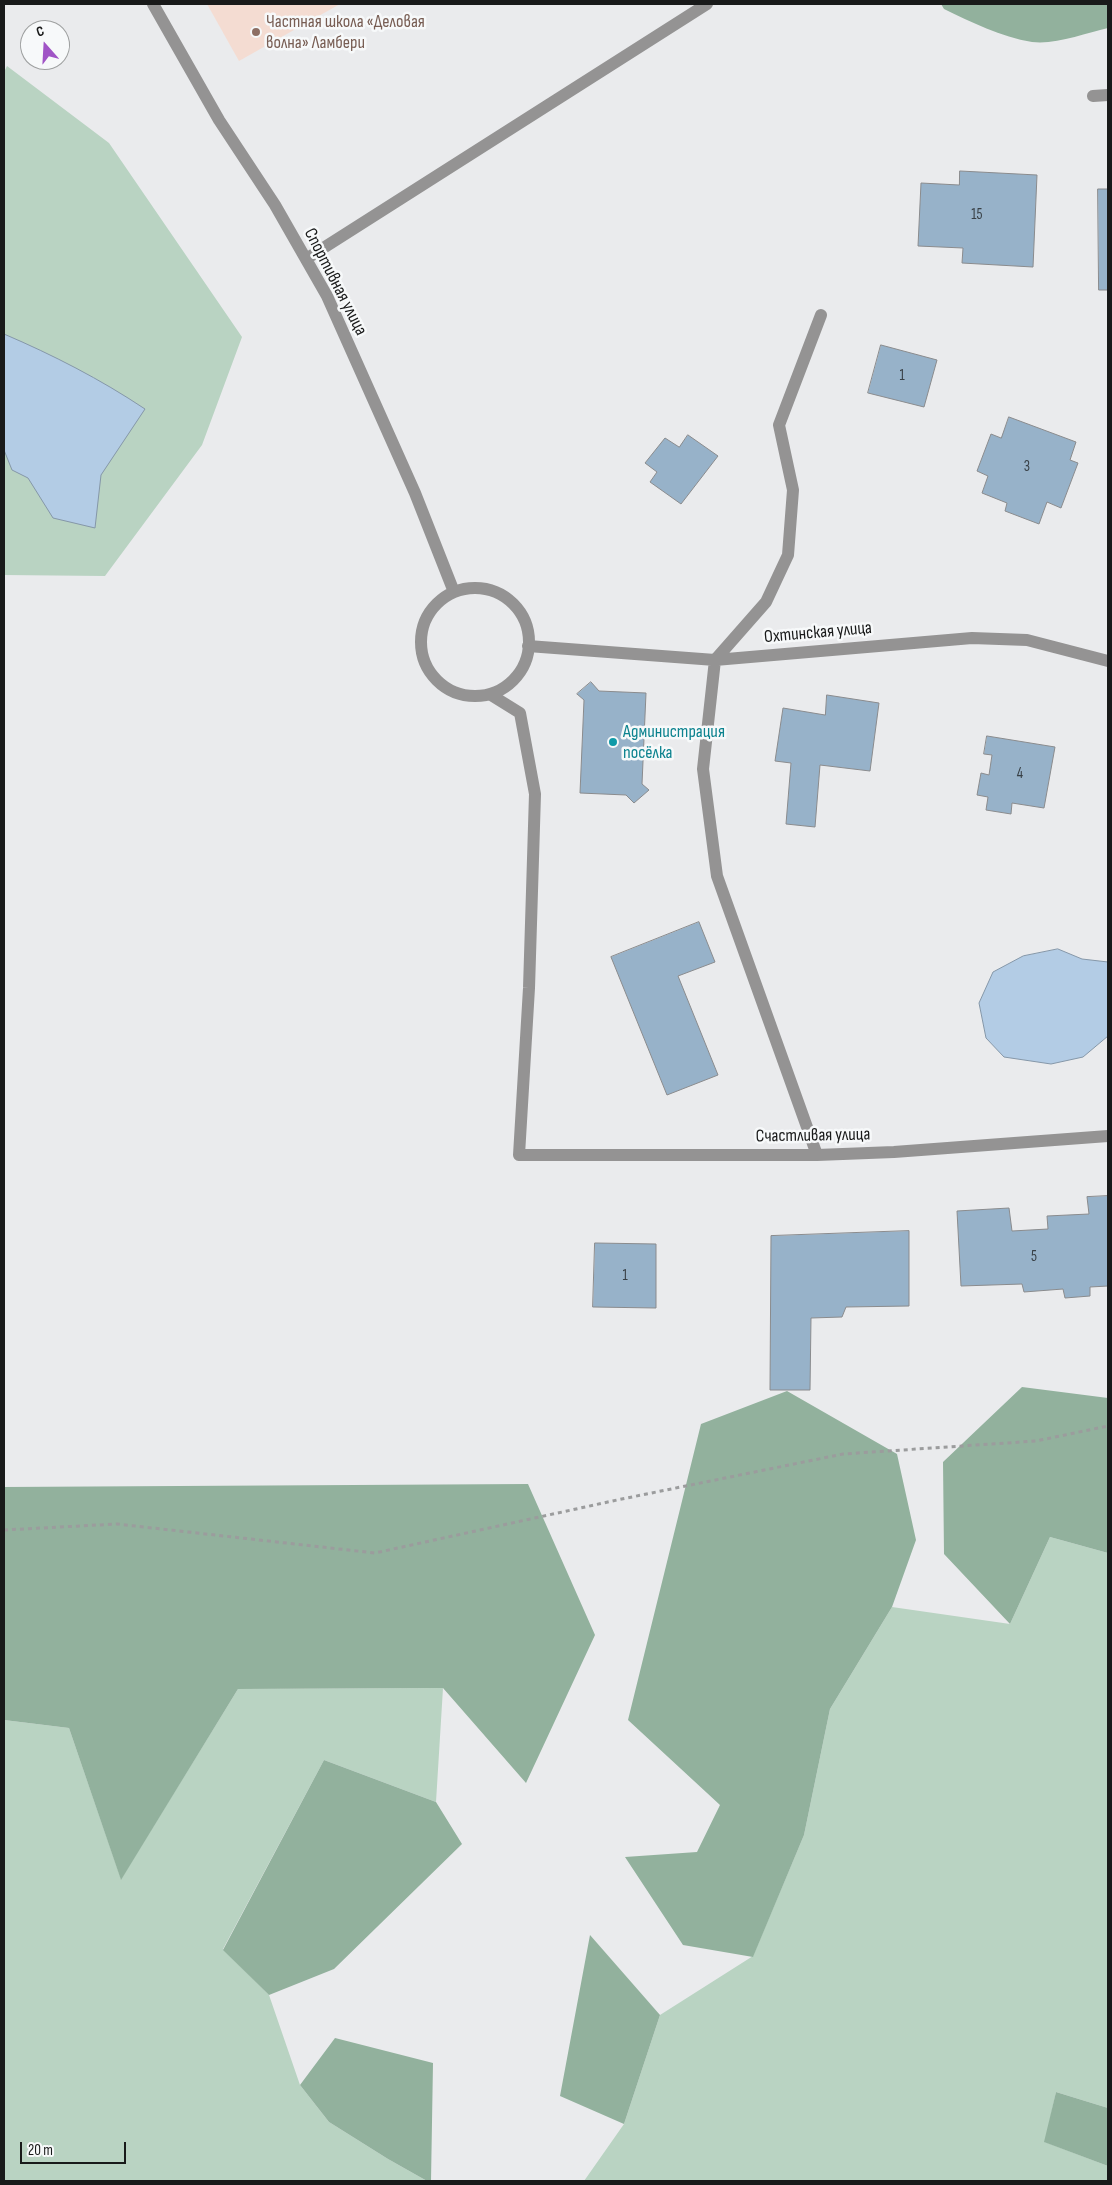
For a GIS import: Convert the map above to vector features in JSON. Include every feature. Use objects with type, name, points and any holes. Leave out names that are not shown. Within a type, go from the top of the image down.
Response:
[{"type":"street","name":"Спортивная улица","points":[[153,4],[219,120],[275,205],[326,296],[415,493],[454,592]]},
{"type":"street","points":[[306,259],[707,4]]},
{"type":"street","points":[[1093,96],[1108,95]]},
{"type":"street","points":[[817,1155],[717,876],[703,769],[715,660],[766,602],[788,555],[793,490],[779,425],[822,314]]},
{"type":"street","points":[[472,587],[498,592],[518,608],[529,632],[528,646],[527,658],[513,681],[491,695],[464,696],[440,685],[424,664],[420,639],[428,613],[446,594],[472,587]]},
{"type":"street","name":"Охтинская улица","points":[[528,646],[715,660],[972,638],[1027,640],[1108,661]]},
{"type":"street","name":"Счастливая улица","points":[[491,695],[520,713],[536,794],[528,988],[518,1154],[817,1155],[894,1152],[1108,1136]]},
{"type":"path","points":[[4,1530],[117,1524],[375,1553],[618,1500],[843,1454],[1036,1441],[1108,1426]]},
{"type":"shaded area","name":"Частная школа «Деловая волна» Ламбери","points":[[207,4],[340,4],[239,61]]},
{"type":"green space","points":[[941,4],[1108,4],[1108,28],[1051,42],[1032,42],[1009,37],[986,28],[944,9]]},
{"type":"green space","points":[[7,66],[109,143],[242,337],[202,445],[105,576],[4,575],[4,72]]},
{"type":"green space","points":[[1022,1387],[1108,1398],[1108,1553],[1050,1537],[1010,1624],[944,1554],[943,1462]]},
{"type":"green space","points":[[787,1391],[897,1454],[916,1540],[892,1607],[830,1709],[804,1835],[753,1957],[683,1945],[625,1857],[697,1852],[720,1805],[628,1720],[701,1424]]},
{"type":"green space","points":[[528,1484],[595,1635],[526,1783],[443,1688],[238,1689],[121,1880],[69,1728],[4,1720],[4,1487]]},
{"type":"green space","points":[[1050,1537],[1108,1553],[1108,2108],[1056,2092],[1045,2142],[1108,2166],[1108,2181],[584,2181],[624,2124],[660,2015],[753,1956],[804,1835],[830,1709],[892,1607],[1010,1624]]},
{"type":"green space","points":[[443,1688],[436,1802],[324,1760],[223,1949],[269,1995],[300,2085],[329,2122],[427,2181],[4,2181],[4,1720],[69,1728],[121,1879],[238,1689]]},
{"type":"green space","points":[[324,1760],[436,1802],[462,1844],[334,1969],[269,1995],[223,1950]]},
{"type":"green space","points":[[590,1935],[660,2015],[624,2124],[560,2096]]},
{"type":"green space","points":[[335,2038],[433,2063],[431,2181],[427,2181],[388,2159],[329,2122],[300,2085]]},
{"type":"green space","points":[[1056,2092],[1108,2108],[1108,2166],[1044,2142]]},
{"type":"water","points":[[4,334],[76,368],[145,409],[101,475],[95,528],[53,518],[28,478],[12,470],[4,450]]},
{"type":"water","points":[[1058,949],[1082,959],[1108,962],[1108,1036],[1083,1057],[1051,1064],[1004,1057],[986,1038],[979,1003],[993,972],[1023,956]]},
{"type":"building","points":[[960,171],[1037,175],[1033,267],[962,263],[963,248],[918,246],[921,183],[959,185]]},
{"type":"building","points":[[1098,189],[1108,189],[1108,290],[1099,290]]},
{"type":"building","points":[[881,345],[937,360],[924,407],[868,393]]},
{"type":"building","points":[[1009,417],[1076,442],[1070,460],[1078,463],[1061,508],[1047,502],[1039,524],[1005,511],[1007,503],[982,493],[988,476],[977,471],[991,434],[1001,438]]},
{"type":"building","points":[[688,435],[718,456],[681,504],[650,482],[657,472],[645,463],[665,438],[679,447]]},
{"type":"building","name":"Администрация посёлка","points":[[591,682],[599,691],[646,693],[642,784],[649,790],[634,803],[626,795],[580,793],[584,700],[577,694]]},
{"type":"building","points":[[827,695],[879,703],[870,771],[820,765],[815,827],[786,824],[791,763],[775,761],[783,708],[825,715]]},
{"type":"building","points":[[987,736],[1055,747],[1044,808],[1012,803],[1011,814],[986,810],[988,797],[977,795],[981,773],[989,775],[992,755],[984,754]]},
{"type":"building","points":[[699,922],[715,962],[678,976],[718,1075],[667,1095],[611,957]]},
{"type":"building","points":[[1108,1196],[1108,1286],[1090,1287],[1090,1296],[1065,1298],[1063,1289],[1024,1292],[1022,1284],[961,1286],[957,1211],[1009,1208],[1012,1231],[1048,1229],[1047,1216],[1089,1214],[1087,1197]]},
{"type":"building","points":[[909,1231],[909,1306],[846,1307],[842,1317],[811,1318],[810,1390],[770,1390],[771,1236]]},
{"type":"building","points":[[595,1243],[656,1244],[656,1308],[593,1307]]},
{"type":"place","name":"Частная школа «Деловая волна» Ламбери","points":[[256,32]]},
{"type":"place","name":"Администрация посёлка","points":[[613,742]]}]
